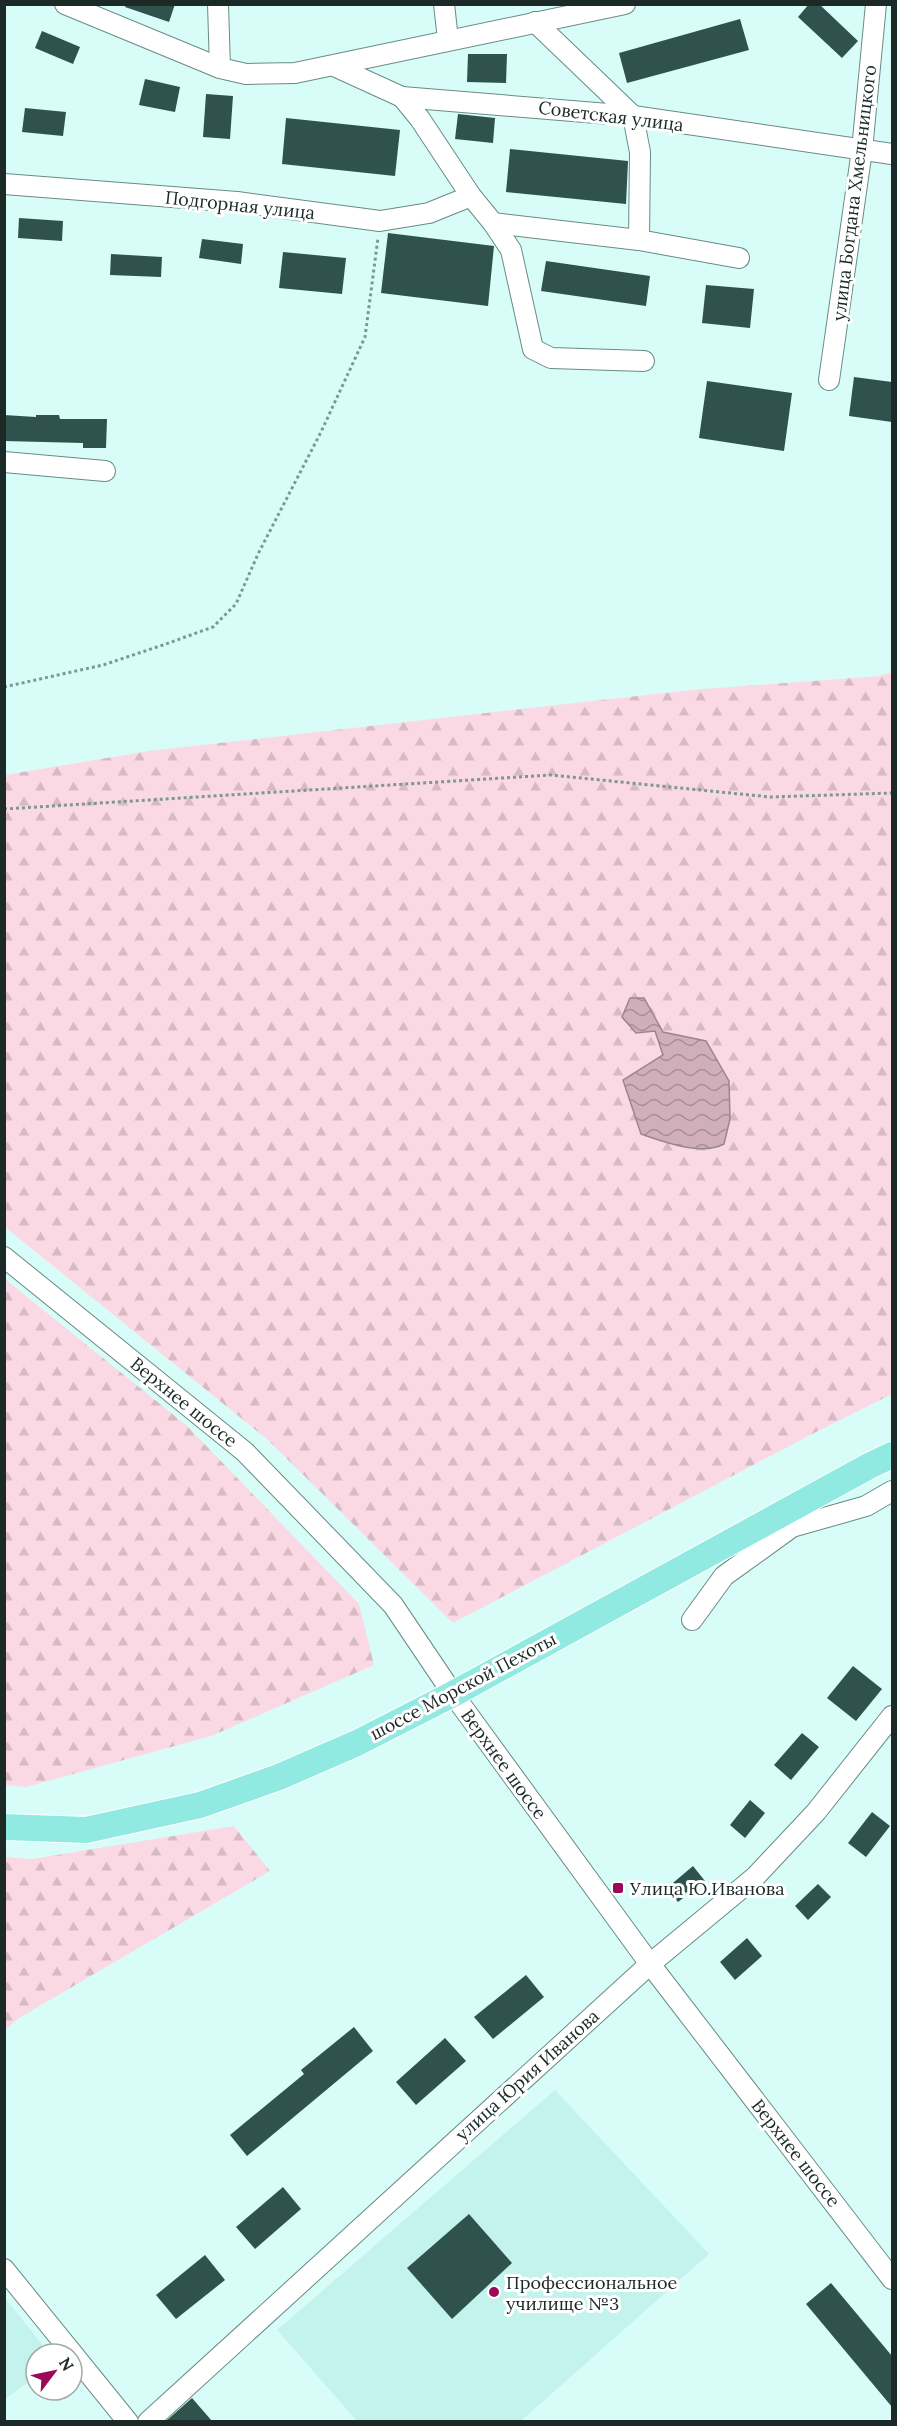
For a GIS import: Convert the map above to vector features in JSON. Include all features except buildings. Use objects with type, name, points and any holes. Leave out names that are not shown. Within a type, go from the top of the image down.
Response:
[{"type":"main road","name":"шоссе Морской Пехоты","points":[[4,1827],[86,1830],[200,1804],[279,1777],[357,1743],[453,1694],[892,1455]]},
{"type":"street","points":[[65,4],[220,68],[246,74],[270,75],[334,66],[625,4]]},
{"type":"street","points":[[218,4],[220,68]]},
{"type":"street","points":[[444,4],[448,40]]},
{"type":"street","name":"улица Богдана Хмельницкого","points":[[829,381],[862,150],[876,4]]},
{"type":"street","points":[[534,22],[633,117],[640,152],[639,240]]},
{"type":"street","name":"Советская улица","points":[[334,66],[402,97],[633,117],[892,154]]},
{"type":"street","points":[[402,97],[420,119],[471,196],[511,250],[533,349],[551,358],[644,361]]},
{"type":"street","name":"Подгорная улица","points":[[4,184],[237,202],[380,221],[429,213],[471,196]]},
{"type":"street","points":[[493,223],[639,240],[738,258]]},
{"type":"street","points":[[4,462],[105,471]]},
{"type":"street","name":"Верхнее шоссе","points":[[4,1257],[245,1452],[393,1605],[453,1694],[650,1964],[892,2279]]},
{"type":"street","points":[[692,1620],[724,1576],[792,1527],[866,1506],[892,1491]]},
{"type":"street","name":"улица Юрия Иванова","points":[[148,2421],[650,1964],[755,1877],[816,1812],[892,1716]]},
{"type":"street","points":[[4,2269],[12,2289],[128,2421]]},
{"type":"path","points":[[4,687],[103,665],[213,627],[236,604],[258,554],[321,432],[364,337],[380,221]]},
{"type":"path","points":[[4,809],[551,775],[770,797],[892,793]]},
{"type":"shaded area","name":"Профессиональное училище №3","points":[[555,2090],[709,2254],[521,2421],[357,2421],[277,2330]]},
{"type":"shaded area","points":[[5,2298],[40,2342],[24,2342],[24,2386],[5,2399]]},
{"type":"green space","points":[[892,672],[892,1394],[453,1623],[268,1440],[5,1227],[5,775],[149,751],[691,690],[880,676]]},
{"type":"green space","points":[[5,1279],[186,1425],[359,1604],[374,1665],[211,1736],[26,1787],[5,1785]]},
{"type":"green space","points":[[234,1826],[270,1871],[19,2018],[5,2030],[5,1857],[32,1859]]},
{"type":"water","points":[[630,998],[644,998],[663,1032],[706,1041],[729,1081],[730,1119],[724,1144],[705,1149],[694,1148],[671,1144],[641,1134],[623,1080],[663,1055],[655,1031],[636,1033],[622,1017]]},
{"type":"place","name":"Улица Ю.Иванова","points":[[618,1888]]},
{"type":"place","name":"Профессиональное училище №3","points":[[494,2292]]}]
